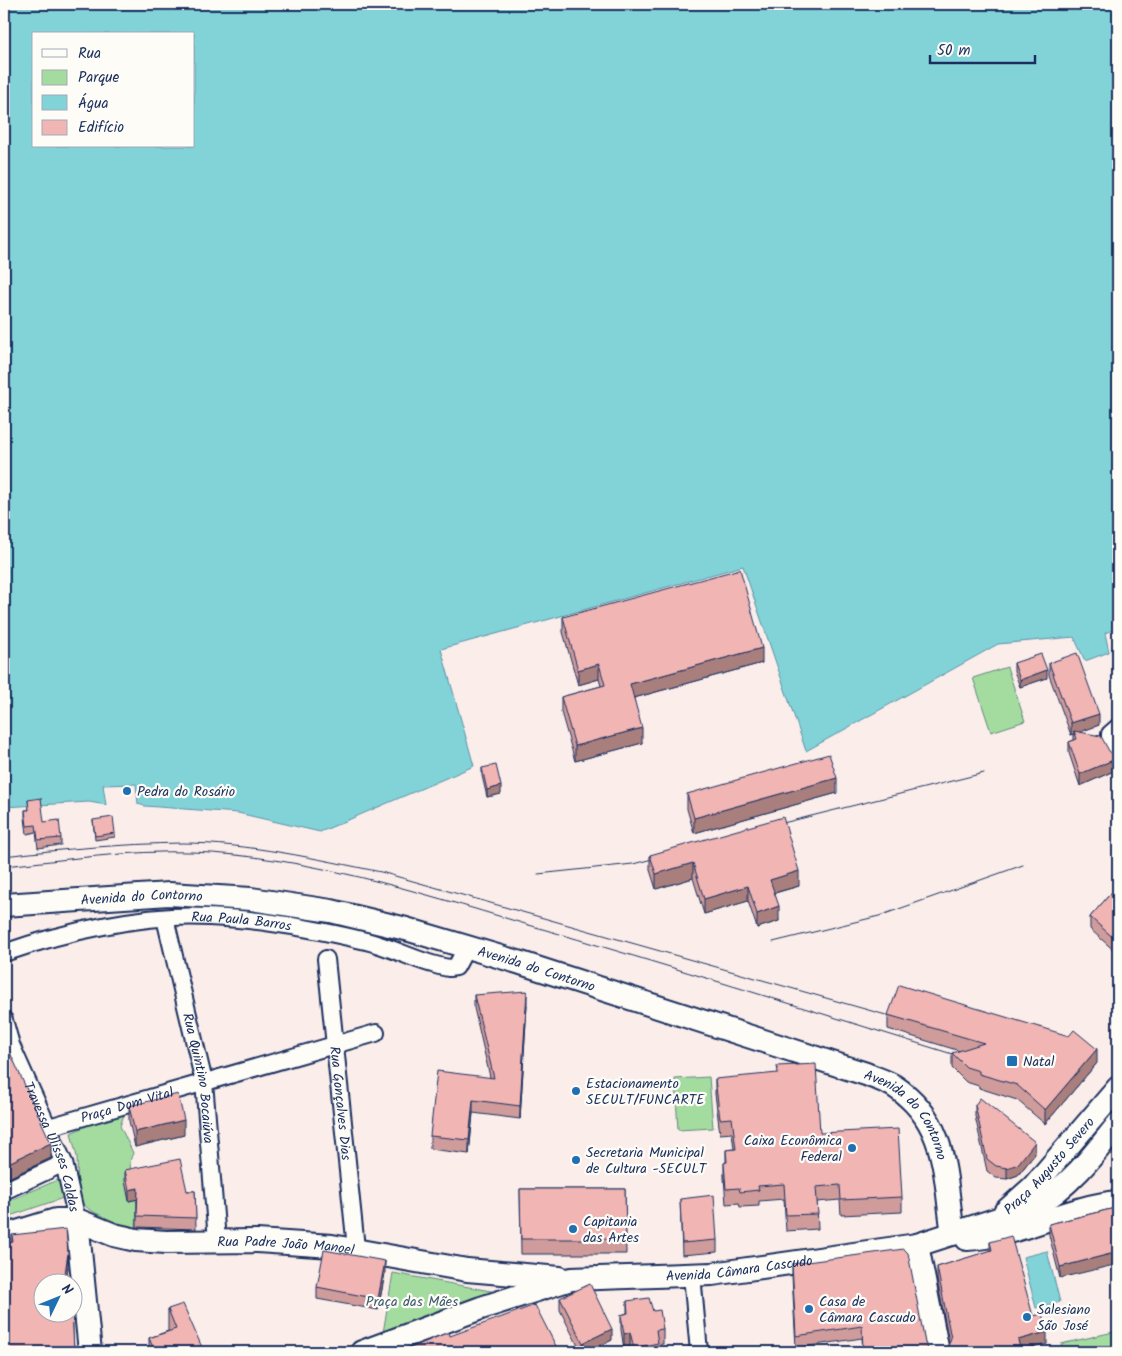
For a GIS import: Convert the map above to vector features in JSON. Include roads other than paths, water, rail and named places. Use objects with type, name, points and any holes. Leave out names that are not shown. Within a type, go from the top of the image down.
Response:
[{"type":"main road","name":"Avenida do Contorno","points":[[4,905],[169,894],[251,899],[331,911],[406,929],[607,989],[696,1020],[866,1074],[894,1086],[912,1100],[934,1131],[945,1172],[952,1234]]},
{"type":"main road","name":"Praça Augusto Severo","points":[[997,1219],[1033,1187],[1118,1088]]},
{"type":"main road","name":"Praça Augusto Severo","points":[[952,1234],[1032,1208],[1058,1192],[1080,1170],[1118,1124]]},
{"type":"main road","name":"Avenida Câmara Cascudo","points":[[362,1352],[481,1308],[571,1279],[692,1275],[917,1245],[952,1234],[965,1239],[994,1236],[1081,1209],[1118,1202]]},
{"type":"main road","name":"Rua Padre João Manoel","points":[[4,1236],[56,1220],[77,1220],[114,1235],[136,1240],[166,1242],[218,1240],[297,1243],[356,1248],[468,1270],[571,1279]]},
{"type":"main road","points":[[77,1220],[90,1352]]},
{"type":"main road","points":[[917,1245],[938,1352]]},
{"type":"street","points":[[1114,730],[1110,742],[1118,757]]},
{"type":"street","name":"Rua Paula Barros","points":[[4,952],[45,940],[131,922],[207,916],[293,926],[368,942],[450,968],[456,967],[460,961],[463,946]]},
{"type":"street","name":"Rua Quintino Bocaiúva","points":[[165,918],[204,1082],[218,1240]]},
{"type":"street","name":"Rua Gonçalves Dias","points":[[326,959],[356,1248]]},
{"type":"street","name":"Travessa Ulisses Caldas","points":[[4,1020],[7,1046],[49,1127],[64,1163],[77,1220]]},
{"type":"street","name":"Praça Dom Vital","points":[[49,1127],[376,1033]]},
{"type":"street","points":[[4,1191],[64,1163]]},
{"type":"street","points":[[692,1275],[699,1352]]},
{"type":"water","points":[[4,4],[1118,4],[1118,628],[1105,633],[1109,652],[1085,661],[1074,637],[998,644],[806,751],[743,566],[441,649],[474,766],[320,832],[238,813],[145,806],[138,804],[136,784],[103,785],[106,805],[89,802],[4,807]]},
{"type":"water","points":[[1047,1251],[1060,1302],[1036,1308],[1023,1257]]},
{"type":"tram line","points":[[771,826],[984,773]]},
{"type":"tram line","points":[[4,856],[93,847],[182,843],[232,846],[307,857],[381,872],[900,1019]]},
{"type":"tram line","points":[[4,866],[145,852],[192,852],[276,860],[318,868],[441,899],[688,972],[965,1058]]},
{"type":"tram line","points":[[538,874],[633,864],[664,856]]},
{"type":"tram line","points":[[773,942],[879,916],[1023,865]]},
{"type":"place","name":"Pedra do Rosário","points":[[127,791]]},
{"type":"place","name":"Natal","points":[[1012,1061]]},
{"type":"place","name":"Estacionamento SECULT/FUNCARTE","points":[[576,1091]]},
{"type":"place","name":"Caixa Econômica Federal","points":[[852,1148]]},
{"type":"place","name":"Secretaria Municipal de Cultura -SECULT","points":[[576,1160]]},
{"type":"place","name":"Capitania das Artes","points":[[573,1229]]},
{"type":"place","name":"Casa de Câmara Cascudo","points":[[809,1309]]},
{"type":"place","name":"Salesiano São José","points":[[1027,1317]]},
{"type":"park label","name":"Praça das Mães","points":[[412,1301]]}]
